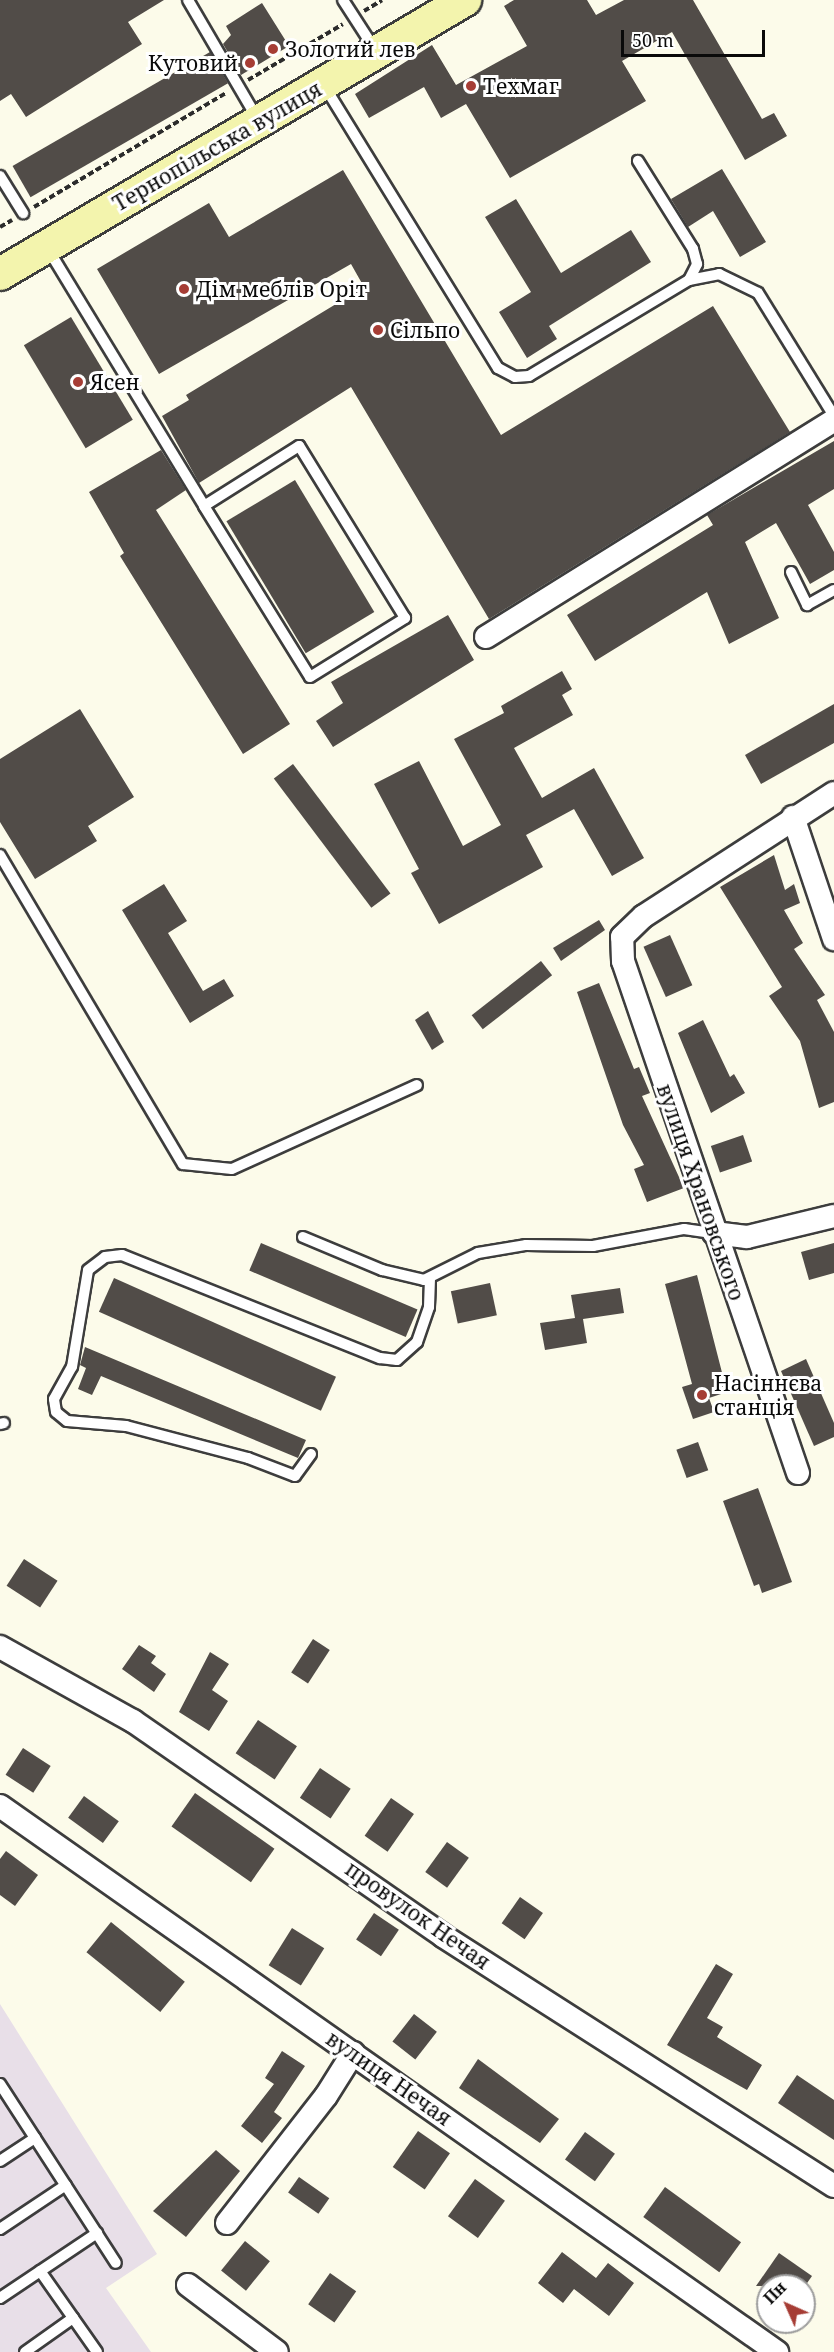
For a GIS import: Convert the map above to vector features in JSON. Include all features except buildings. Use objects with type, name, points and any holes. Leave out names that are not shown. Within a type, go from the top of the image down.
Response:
[{"type":"main road","name":"Тернопільська вулиця","points":[[0,274],[260,123],[376,51],[465,0]]},
{"type":"street","points":[[486,637],[834,420]]},
{"type":"street","name":"вулиця Храновського","points":[[798,1473],[714,1233],[623,961],[622,937],[644,916],[793,817],[834,793]]},
{"type":"street","points":[[793,817],[834,939]]},
{"type":"street","points":[[714,1233],[747,1237],[834,1216]]},
{"type":"street","name":"провулок Нечая","points":[[0,1647],[133,1721],[443,1936],[834,2187]]},
{"type":"street","name":"вулиця Нечая","points":[[0,1806],[777,2352]]},
{"type":"street","points":[[227,2223],[327,2096],[353,2053]]},
{"type":"street","points":[[188,2285],[277,2352]]},
{"type":"lane","points":[[188,0],[260,123]]},
{"type":"lane","points":[[343,0],[376,51]]},
{"type":"lane","points":[[323,84],[498,368],[515,377],[530,376],[689,280],[719,274],[758,292],[834,416]]},
{"type":"lane","points":[[638,161],[693,249],[697,264],[689,280]]},
{"type":"lane","points":[[0,176],[23,213]]},
{"type":"lane","points":[[47,246],[204,506],[310,677],[405,618],[299,446],[204,506]]},
{"type":"lane","points":[[791,572],[807,605],[834,590]]},
{"type":"lane","points":[[0,855],[183,1164],[232,1169],[417,1084]]},
{"type":"lane","points":[[303,1237],[382,1270],[430,1280],[478,1253],[526,1245],[593,1246],[684,1229],[714,1233]]},
{"type":"lane","points":[[311,1454],[295,1476],[248,1458],[126,1426],[67,1421],[56,1412],[54,1399],[72,1367],[88,1270],[105,1257],[122,1255],[380,1358],[397,1360],[417,1342],[429,1307],[430,1280]]},
{"type":"lane","points":[[1,2089],[36,2138],[116,2263]]},
{"type":"lane","points":[[0,2161],[36,2138]]},
{"type":"lane","points":[[0,2229],[66,2185]]},
{"type":"lane","points":[[0,2298],[97,2233]]},
{"type":"lane","points":[[40,2271],[97,2352]]},
{"type":"lane","points":[[25,2352],[73,2318]]},
{"type":"path","points":[[0,227],[382,0]]},
{"type":"shaded area","points":[[0,2004],[157,2254],[106,2288],[151,2352],[0,2352]]},
{"type":"place","name":"Золотий лев","points":[[273,49]]},
{"type":"place","name":"Кутовий","points":[[250,63]]},
{"type":"place","name":"Техмаг","points":[[471,86]]},
{"type":"place","name":"Дім меблів Оріт","points":[[184,289]]},
{"type":"place","name":"Сільпо","points":[[378,330]]},
{"type":"place","name":"Ясен","points":[[78,382]]},
{"type":"place","name":"Насіннєва станція","points":[[702,1395]]}]
